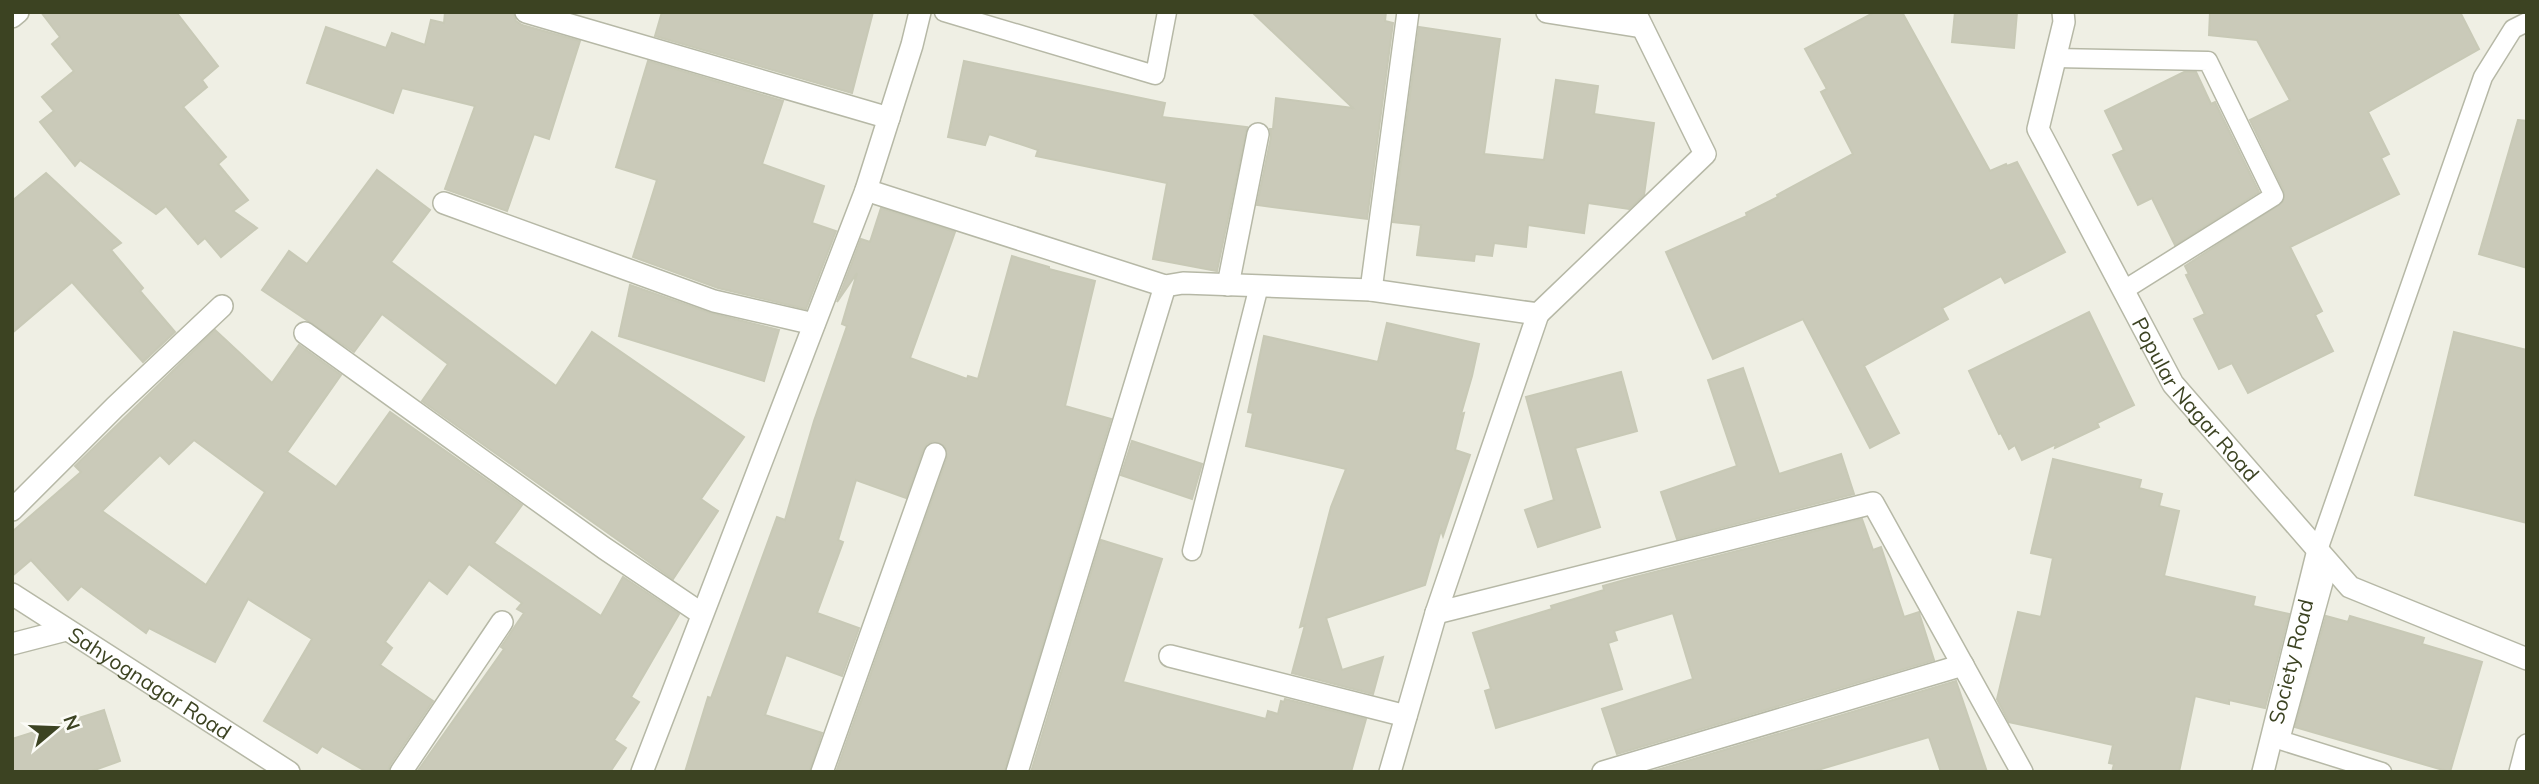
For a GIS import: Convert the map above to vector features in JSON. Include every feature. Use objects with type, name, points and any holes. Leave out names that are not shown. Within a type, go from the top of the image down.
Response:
[{"type":"street","points":[[12,18],[18,12]]},
{"type":"street","points":[[526,12],[889,118]]},
{"type":"street","points":[[642,772],[866,190],[920,12]]},
{"type":"street","points":[[1370,290],[1408,12]]},
{"type":"street","points":[[1390,772],[1436,613],[1538,314],[1705,155],[1638,20],[1548,12]]},
{"type":"street","name":"Popular Nagar Road","points":[[2063,12],[2064,22],[2038,129],[2174,384],[2350,587],[2527,659]]},
{"type":"street","points":[[1228,285],[1258,134]]},
{"type":"street","points":[[866,190],[1165,286],[1183,283],[1370,290],[1538,314]]},
{"type":"street","points":[[444,203],[714,302],[814,324]]},
{"type":"street","points":[[1017,772],[1165,286]]},
{"type":"street","points":[[12,510],[115,407],[222,306]]},
{"type":"street","points":[[305,333],[604,548],[702,614]]},
{"type":"street","points":[[822,772],[935,454]]},
{"type":"street","points":[[1436,613],[1873,503],[2022,772]]},
{"type":"street","name":"Society Road","points":[[2263,772],[2323,556]]},
{"type":"street","name":"Sahyognagar Road","points":[[12,594],[289,772]]},
{"type":"street","points":[[401,772],[502,622]]},
{"type":"street","points":[[12,644],[66,629]]},
{"type":"street","points":[[1170,656],[1406,716]]},
{"type":"street","points":[[1602,772],[1963,666]]},
{"type":"street","points":[[2519,772],[2527,745]]},
{"type":"lane","points":[[944,12],[1155,75],[1167,12]]},
{"type":"lane","points":[[2382,772],[2280,740],[2323,556],[2483,77],[2513,29],[2527,22]]},
{"type":"lane","points":[[2055,58],[2208,61],[2274,196],[2124,290]]},
{"type":"lane","points":[[1192,551],[1259,286]]},
{"type":"building","points":[[41,12],[176,12],[218,66],[202,80],[207,87],[183,107],[226,157],[218,164],[248,200],[233,211],[257,228],[221,257],[205,238],[198,244],[166,206],[156,214],[80,160],[75,166],[40,122],[54,111],[42,97],[74,71],[52,44],[60,37]]},
{"type":"building","points":[[445,12],[513,12],[516,21],[522,25],[580,41],[549,139],[534,134],[507,211],[445,189],[475,106],[402,88],[393,113],[307,83],[326,27],[386,48],[392,33],[425,45],[431,20],[444,23]]},
{"type":"building","points":[[662,12],[873,12],[852,93],[655,36]]},
{"type":"building","points":[[1252,12],[1386,12],[1385,21],[1393,23],[1367,219],[1257,205],[1271,137],[1270,129],[1273,129],[1276,98],[1353,108]]},
{"type":"building","points":[[1875,12],[1902,12],[1990,171],[2017,162],[2065,252],[2005,283],[2001,276],[1942,308],[1948,319],[1864,366],[1899,433],[1870,448],[1803,319],[1713,359],[1666,252],[1747,216],[1746,213],[1853,154],[1821,92],[1827,89],[1805,49]]},
{"type":"building","points":[[1955,12],[2017,12],[2014,48],[1952,42]]},
{"type":"building","points":[[2210,12],[2460,12],[2479,49],[2368,112],[2389,154],[2381,158],[2399,194],[2290,247],[2322,311],[2315,315],[2333,351],[2248,393],[2232,363],[2219,369],[2194,319],[2205,314],[2186,275],[2189,274],[2185,266],[2283,202],[2284,191],[2250,120],[2290,100],[2257,40],[2209,35]]},
{"type":"building","points":[[1419,27],[1500,39],[1484,154],[1544,160],[1556,80],[1598,86],[1594,114],[1654,123],[1644,195],[1629,209],[1588,203],[1584,233],[1528,225],[1526,247],[1494,243],[1492,256],[1475,254],[1474,261],[1417,255],[1421,225],[1393,222]]},
{"type":"building","points":[[648,61],[783,101],[762,164],[824,186],[812,223],[836,231],[806,309],[718,288],[633,257],[657,180],[616,167]]},
{"type":"building","points":[[964,61],[1165,103],[1162,117],[1247,127],[1217,271],[1153,259],[1167,183],[1036,156],[1038,150],[989,134],[985,145],[948,137]]},
{"type":"building","points":[[2184,72],[2196,72],[2211,104],[2215,102],[2259,192],[2175,245],[2152,198],[2138,205],[2113,155],[2124,150],[2105,111]]},
{"type":"building","points":[[2518,120],[2527,121],[2527,268],[2479,254]]},
{"type":"building","points":[[377,170],[430,210],[391,262],[556,386],[592,332],[744,437],[701,499],[718,511],[673,579],[422,401],[448,364],[382,314],[354,352],[262,290],[289,251],[307,264]]},
{"type":"building","points":[[46,173],[121,243],[111,250],[143,288],[140,291],[175,332],[143,362],[72,282],[12,333],[12,201]]},
{"type":"building","points":[[881,208],[955,232],[910,358],[967,379],[968,376],[978,379],[1012,256],[1095,281],[1065,406],[1111,419],[1004,772],[836,772],[947,458],[945,446],[933,441],[923,450],[906,498],[856,480],[838,540],[843,542],[817,613],[859,628],[842,676],[786,655],[765,715],[822,733],[809,772],[685,772],[708,697],[711,698],[777,517],[785,520],[814,421],[847,326],[842,324],[857,273],[837,302],[861,239],[870,242]]},
{"type":"building","points":[[630,285],[710,313],[779,330],[764,381],[619,336]]},
{"type":"building","points":[[2089,312],[2134,405],[2097,423],[2099,427],[2022,460],[2015,445],[2009,449],[2001,433],[1999,434],[1969,371]]},
{"type":"building","points":[[1387,323],[1479,344],[1455,450],[1470,455],[1443,536],[1441,530],[1425,585],[1326,618],[1342,670],[1383,657],[1373,694],[1292,673],[1305,625],[1300,627],[1331,507],[1346,469],[1246,446],[1253,413],[1248,412],[1264,336],[1378,362]]},
{"type":"building","points":[[215,330],[272,383],[299,345],[341,375],[287,452],[336,487],[390,412],[522,505],[494,543],[601,616],[623,577],[679,614],[631,697],[639,702],[614,740],[626,748],[610,772],[417,772],[504,649],[501,647],[524,613],[517,609],[522,603],[469,564],[447,594],[429,580],[385,642],[392,648],[380,665],[433,701],[388,772],[367,772],[322,746],[317,753],[264,721],[312,639],[248,599],[215,662],[149,628],[146,633],[81,586],[68,600],[31,560],[12,576],[12,532],[81,472],[75,466]],"holes":[[[194,440],[265,492],[206,585],[102,511],[160,455],[169,464]]]},
{"type":"building","points":[[2454,332],[2527,350],[2527,523],[2415,495]]},
{"type":"building","points":[[1743,368],[1779,474],[1841,454],[1854,494],[1677,539],[1661,492],[1737,466],[1708,380]]},
{"type":"building","points":[[1621,372],[1637,431],[1575,448],[1600,527],[1538,547],[1525,510],[1554,500],[1526,397]]},
{"type":"building","points":[[1132,441],[1202,464],[1192,499],[1121,475]]},
{"type":"building","points":[[2053,459],[2141,480],[2139,488],[2162,494],[2159,506],[2179,511],[2164,576],[2255,597],[2253,606],[2289,614],[2265,708],[2229,700],[2229,704],[2195,696],[2179,772],[2112,772],[2114,764],[2109,763],[2113,745],[2009,722],[1997,699],[2018,612],[2041,617],[2053,558],[2031,553]]},
{"type":"building","points":[[1862,519],[1873,550],[1881,547],[1904,617],[1919,612],[1934,660],[1617,754],[1602,709],[1693,679],[1673,613],[1614,631],[1617,640],[1608,643],[1622,689],[1496,728],[1485,691],[1491,689],[1473,633],[1552,609],[1551,606],[1604,590],[1603,586]]},
{"type":"building","points":[[1101,540],[1162,559],[1123,682],[1266,719],[1268,711],[1278,714],[1281,701],[1284,702],[1285,699],[1366,719],[1351,772],[1031,772]]},
{"type":"building","points":[[2326,616],[2348,622],[2350,616],[2424,638],[2422,644],[2482,662],[2450,772],[2295,727]]},
{"type":"building","points":[[1956,681],[1987,772],[1941,772],[1929,737],[1811,772],[1650,772]]},
{"type":"building","points":[[104,710],[120,761],[89,772],[12,772],[12,739]]}]
